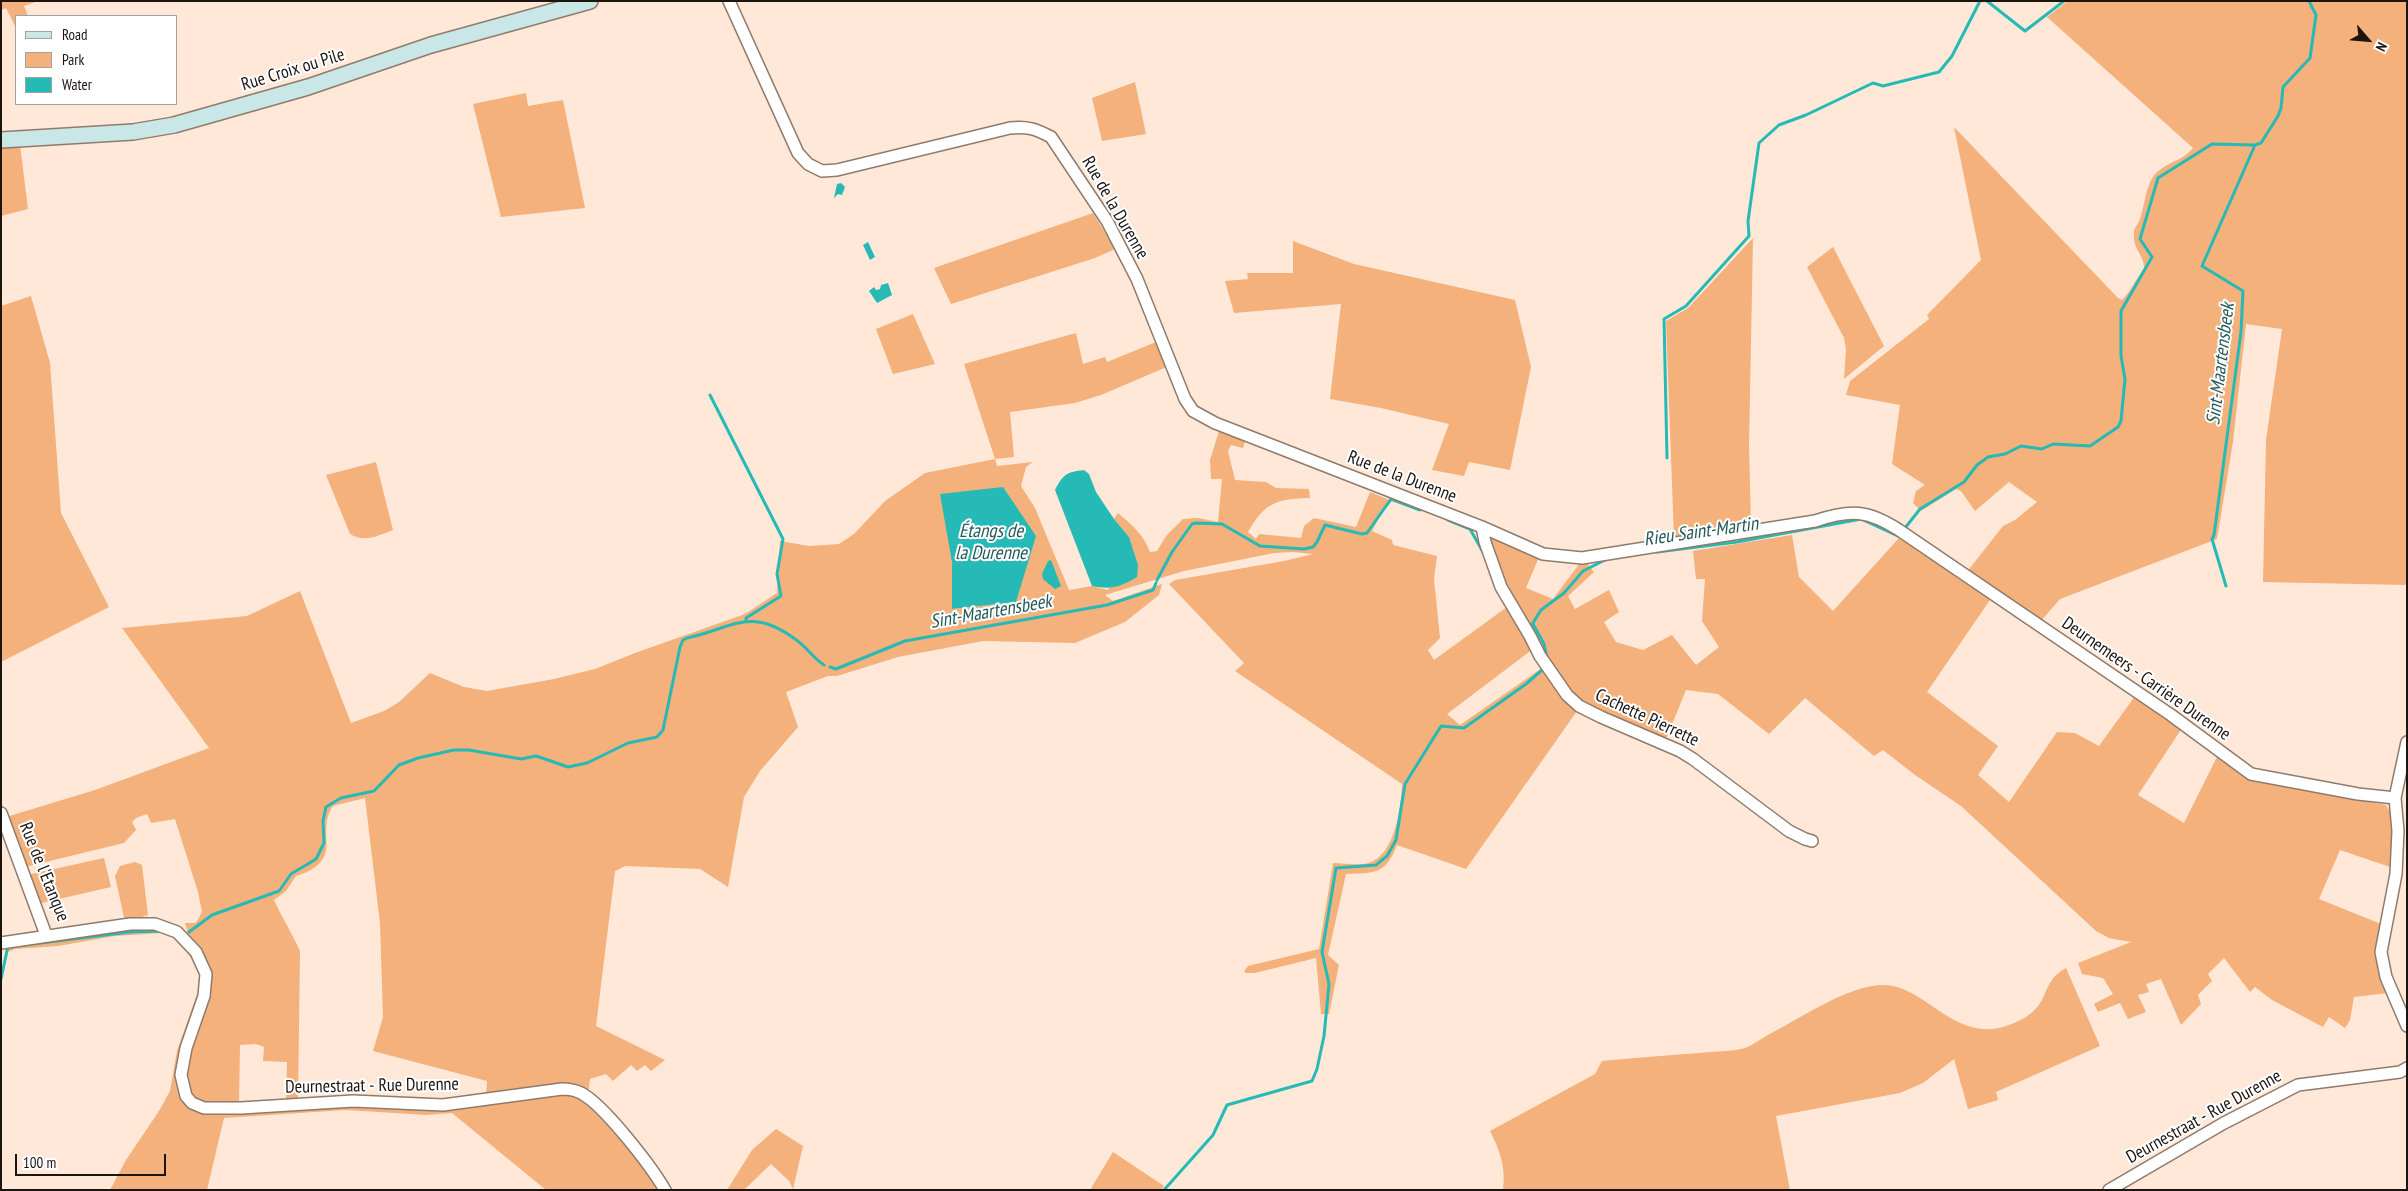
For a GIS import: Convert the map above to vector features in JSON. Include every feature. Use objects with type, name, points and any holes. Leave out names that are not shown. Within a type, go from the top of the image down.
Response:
[{"type":"street","name":"Rue Croix ou Pile","points":[[1,140],[133,132],[174,125],[308,87],[431,44],[590,1]]},
{"type":"street","name":"Rue de la Durenne","points":[[729,1],[738,16],[762,75],[798,153],[808,164],[822,171],[837,170],[1010,128],[1025,126],[1037,129],[1051,137],[1107,221],[1137,279],[1185,399],[1193,411],[1215,423],[1482,527],[1543,554],[1582,558],[1816,521],[1833,515],[1856,512],[1869,514],[1900,530]]},
{"type":"street","name":"Cachette Pierrette","points":[[1482,527],[1501,587],[1540,656],[1559,685],[1579,706],[1680,751],[1789,831],[1808,841],[1812,840]]},
{"type":"street","name":"Deurnemeers - Carrière Durenne","points":[[1900,530],[2171,715],[2251,774],[2358,794],[2395,798]]},
{"type":"street","points":[[2407,742],[2395,798],[2398,832],[2396,874],[2381,952],[2386,978],[2407,1026]]},
{"type":"street","name":"Rue de l'Etanque","points":[[1,813],[46,935],[61,935],[130,924],[155,924],[177,932]]},
{"type":"street","name":"Deurnestraat - Rue Durenne","points":[[177,932],[196,952],[206,974],[204,996],[182,1061],[183,1091],[192,1103],[211,1109],[353,1101],[435,1105],[562,1089],[572,1090],[585,1095],[598,1106],[633,1146],[665,1190]]},
{"type":"street","points":[[1,943],[46,935]]},
{"type":"street","name":"Deurnestraat - Rue Durenne","points":[[2108,1190],[2224,1123],[2298,1085],[2400,1072],[2407,1068]]},
{"type":"green space","points":[[1,1],[38,1],[24,6],[28,15],[15,15],[15,26],[6,8],[1,10]]},
{"type":"green space","points":[[2068,1],[2407,1],[2407,585],[2263,582],[2266,440],[2282,329],[2246,324],[2233,442],[2217,539],[2060,599],[2041,621],[1966,573],[2003,526],[2015,520],[2037,502],[2009,482],[1975,511],[1961,491],[1956,489],[1921,511],[1913,503],[1916,491],[1925,485],[1892,464],[1900,405],[1846,395],[1850,381],[1929,319],[1927,315],[1981,260],[1954,127],[2118,298],[2122,300],[2144,268],[2143,259],[2135,243],[2134,232],[2140,219],[2149,185],[2156,173],[2193,148],[2047,17]]},
{"type":"green space","points":[[1135,82],[1146,134],[1102,141],[1092,98]]},
{"type":"green space","points":[[526,93],[528,106],[563,100],[585,208],[501,217],[473,104]]},
{"type":"green space","points":[[20,145],[28,209],[1,216],[1,146]]},
{"type":"green space","points":[[1093,213],[1115,249],[1095,258],[951,304],[934,268]]},
{"type":"green space","points":[[1753,238],[1749,445],[1751,526],[1674,538],[1666,321],[1688,308]]},
{"type":"green space","points":[[1293,241],[1354,264],[1515,300],[1531,367],[1510,470],[1469,462],[1464,476],[1432,470],[1449,424],[1381,408],[1330,399],[1341,304],[1234,313],[1225,281],[1248,279],[1247,273],[1293,273]]},
{"type":"green space","points":[[1833,247],[1884,346],[1844,379],[1846,349],[1844,338],[1807,267]]},
{"type":"green space","points":[[31,296],[50,363],[61,513],[109,607],[1,662],[1,306]]},
{"type":"green space","points":[[913,314],[935,364],[893,374],[876,329]]},
{"type":"green space","points":[[1151,325],[1169,366],[1101,395],[1075,403],[1010,412],[1014,457],[995,459],[964,364],[1076,333],[1083,364],[1105,357],[1107,362],[1156,342]]},
{"type":"green space","points":[[1219,431],[1245,441],[1243,448],[1231,445],[1228,451],[1235,480],[1266,482],[1276,488],[1309,489],[1310,498],[1280,501],[1266,508],[1248,532],[1256,539],[1259,534],[1301,538],[1304,526],[1314,518],[1356,527],[1370,492],[1392,501],[1381,514],[1372,531],[1392,540],[1393,545],[1437,556],[1434,579],[1440,638],[1428,650],[1434,660],[1507,607],[1533,649],[1447,714],[1460,725],[1542,668],[1552,685],[1577,711],[1466,869],[1397,845],[1393,855],[1384,867],[1372,872],[1346,874],[1328,955],[1339,965],[1329,1014],[1321,1014],[1316,958],[1255,973],[1246,973],[1244,971],[1248,966],[1319,949],[1333,863],[1364,864],[1377,859],[1385,851],[1395,830],[1402,784],[1235,671],[1244,663],[1169,584],[1175,580],[1284,561],[1313,554],[1274,553],[1184,571],[1105,595],[1113,601],[1162,584],[1159,595],[1125,622],[1075,643],[983,641],[898,657],[837,676],[828,676],[786,692],[798,727],[760,771],[744,797],[728,887],[700,869],[625,866],[615,871],[596,1026],[665,1060],[651,1071],[645,1065],[637,1071],[631,1065],[613,1081],[606,1074],[590,1079],[588,1093],[486,1098],[487,1081],[373,1051],[383,1017],[380,923],[365,798],[333,806],[328,816],[325,854],[321,862],[311,870],[296,876],[286,891],[274,900],[300,951],[298,1101],[286,1102],[287,1062],[263,1061],[264,1047],[256,1044],[240,1045],[239,1105],[209,1106],[193,1099],[183,1069],[209,984],[190,940],[185,923],[196,923],[202,912],[198,892],[175,819],[151,823],[147,814],[136,818],[132,822],[136,830],[124,843],[25,867],[6,817],[95,790],[209,748],[122,628],[247,616],[300,591],[351,723],[384,711],[399,702],[430,673],[464,687],[487,691],[554,679],[595,669],[745,614],[777,593],[780,541],[809,546],[839,544],[854,534],[885,501],[925,473],[995,459],[997,466],[1033,462],[1026,467],[1021,486],[1035,508],[1069,590],[1092,586],[1108,590],[1129,537],[1114,519],[1118,513],[1141,535],[1150,552],[1157,551],[1166,536],[1183,519],[1198,518],[1218,522],[1222,479],[1211,479],[1210,460]],"holes":[[[952,562],[1016,602],[952,609]]]},
{"type":"green space","points":[[376,462],[393,530],[371,538],[355,537],[350,534],[326,475]]},
{"type":"green space","points":[[1792,535],[1799,577],[1833,611],[1899,538],[1990,600],[1927,692],[1998,746],[1978,775],[2009,802],[2057,732],[2075,733],[2099,746],[2135,696],[2182,728],[2138,795],[2184,823],[2217,757],[2240,774],[2252,780],[2386,805],[2393,818],[2393,868],[2340,850],[2319,899],[2381,924],[2377,968],[2388,993],[2354,997],[2350,1020],[2345,1028],[2329,1017],[2323,1027],[2272,1000],[2255,987],[2250,992],[2224,958],[2208,974],[2212,981],[2198,995],[2201,1004],[2181,1025],[2161,979],[2146,984],[2149,992],[2138,995],[2146,1012],[2128,1019],[2120,1003],[2098,1012],[2094,1004],[2113,994],[2103,978],[2082,974],[2078,963],[2131,942],[2109,938],[2096,931],[1961,806],[1915,775],[1883,750],[1874,756],[1805,698],[1769,734],[1718,694],[1686,690],[1666,739],[1582,704],[1561,685],[1509,590],[1488,540],[1492,539],[1539,557],[1526,588],[1553,599],[1580,563],[1587,563],[1594,572],[1568,596],[1575,609],[1609,590],[1619,612],[1604,622],[1616,642],[1643,650],[1672,635],[1696,665],[1719,647],[1702,621],[1705,579],[1696,579],[1693,551]]},
{"type":"green space","points":[[104,858],[111,887],[37,904],[27,875]]},
{"type":"green space","points":[[135,862],[142,865],[148,915],[125,922],[115,876],[120,866]]},
{"type":"green space","points":[[133,927],[166,930],[193,951],[204,979],[183,1046],[189,1105],[367,1105],[565,1092],[584,1099],[631,1148],[659,1190],[546,1190],[452,1113],[426,1115],[346,1110],[224,1118],[207,1190],[110,1190],[126,1160],[170,1091],[177,1051],[201,983],[197,964],[172,936],[161,933],[115,936],[58,946],[15,949],[8,952],[8,944]]},
{"type":"green space","points":[[2066,968],[2100,1046],[1996,1092],[1998,1100],[1968,1109],[1954,1059],[1923,1083],[1900,1093],[1776,1116],[1790,1190],[1503,1190],[1504,1174],[1501,1159],[1490,1131],[1595,1074],[1602,1061],[1729,1051],[1745,1048],[1808,1012],[1839,997],[1868,987],[1882,985],[1897,987],[1911,993],[1968,1026],[1985,1029],[2003,1027],[2020,1020],[2035,1010],[2054,978]]},
{"type":"green space","points":[[776,1129],[803,1146],[793,1189],[789,1181],[771,1164],[744,1190],[727,1190],[752,1150]]},
{"type":"green space","points":[[1113,1152],[1164,1186],[1161,1190],[1090,1190]]},
{"type":"water","points":[[841,183],[845,187],[842,195],[838,194],[834,198],[837,184]]},
{"type":"water","points":[[868,242],[875,257],[870,260],[863,245]]},
{"type":"water","points":[[888,283],[892,295],[877,303],[869,291],[874,287],[876,290],[880,289],[881,285]]},
{"type":"water","name":"Étangs de la Durenne","points":[[1084,470],[1089,474],[1096,492],[1114,519],[1129,537],[1138,565],[1137,577],[1110,588],[1092,586],[1055,490],[1066,475]]},
{"type":"water","name":"Étangs de la Durenne","points":[[1003,487],[1036,536],[1016,602],[952,609],[952,562],[940,494]]},
{"type":"water","points":[[1051,560],[1061,586],[1055,589],[1043,579],[1042,574],[1048,561]]},
{"type":"waterway","points":[[1667,458],[1664,319],[1686,306],[1749,236],[1748,221],[1759,143],[1779,125],[1806,115],[1873,83],[1883,86],[1939,72],[1952,56],[1980,1]]},
{"type":"waterway","points":[[1987,1],[2025,31],[2064,1]]},
{"type":"waterway","points":[[2255,145],[2261,143],[2278,116],[2281,108],[2283,87],[2310,58],[2316,15],[2309,1]]},
{"type":"waterway","name":"Rieu Saint-Martin","points":[[1905,528],[1920,509],[1964,482],[1977,465],[1988,457],[2005,454],[2021,446],[2042,449],[2053,444],[2090,446],[2118,427],[2121,421],[2125,379],[2121,356],[2121,311],[2152,257],[2140,239],[2158,178],[2212,144],[2255,145]]},
{"type":"waterway","name":"Sint-Maartensbeek","points":[[2226,586],[2212,539],[2241,332],[2243,291],[2202,266],[2255,145]]},
{"type":"waterway","points":[[710,395],[783,539],[777,574],[781,596],[746,618],[746,621]]},
{"type":"waterway","points":[[1157,580],[1172,552],[1192,524],[1222,524],[1260,546],[1304,549],[1313,547],[1325,525],[1362,534],[1367,533],[1391,499],[1420,510]]},
{"type":"waterway","name":"Rieu Saint-Martin","points":[[1657,552],[1737,542],[1861,519],[1898,536]]},
{"type":"waterway","name":"Rieu Saint-Martin","points":[[1448,520],[1470,529],[1483,552]]},
{"type":"waterway","name":"Rieu Saint-Martin","points":[[1531,626],[1541,610],[1564,593],[1583,571],[1607,559]]},
{"type":"waterway","name":"Sint-Maartensbeek","points":[[830,667],[836,669],[905,641],[1107,605],[1153,590],[1156,583]]},
{"type":"waterway","points":[[189,932],[212,915],[279,891],[291,874],[316,859],[324,843],[323,821],[326,807],[341,798],[374,791],[399,765],[418,758],[454,750],[469,750],[521,759],[536,756],[568,767],[587,763],[628,743],[657,737],[663,730],[680,647],[683,640],[687,638],[741,622],[766,624],[779,629],[795,639],[824,665]]},
{"type":"waterway","points":[[1533,624],[1544,644],[1547,658]]},
{"type":"waterway","points":[[1164,1190],[1213,1135],[1227,1105],[1312,1081],[1317,1069],[1324,1036],[1329,984],[1322,952],[1336,868],[1376,865],[1387,856],[1396,840],[1405,784],[1441,726],[1464,728],[1526,684],[1542,670]]},
{"type":"waterway","points":[[24,945],[130,932],[161,931]]},
{"type":"waterway","points":[[1,979],[8,946]]}]
